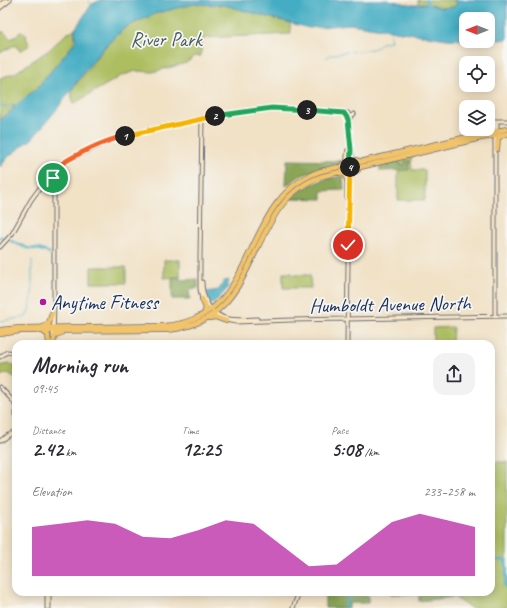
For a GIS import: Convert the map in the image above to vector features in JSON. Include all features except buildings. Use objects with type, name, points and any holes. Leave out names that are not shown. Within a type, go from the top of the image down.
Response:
[{"type":"highway","points":[[338,167],[377,163],[507,130]]},
{"type":"highway","points":[[0,334],[52,329],[172,325],[187,322],[213,312],[220,309],[235,290],[281,204],[299,187],[319,177],[363,162],[496,133],[505,134]]},
{"type":"highway","points":[[497,149],[499,138],[505,134]]},
{"type":"highway","points":[[350,150],[353,159],[363,162]]},
{"type":"highway","points":[[192,325],[213,312],[231,288],[271,211],[280,198],[290,188],[303,179],[319,172],[344,165],[347,162],[350,150]]},
{"type":"highway","points":[[349,186],[350,176],[352,173],[377,163]]},
{"type":"highway","points":[[319,177],[343,173],[346,175],[347,180]]},
{"type":"highway","points":[[202,299],[206,309],[203,315]]},
{"type":"highway","points":[[220,309],[220,316]]},
{"type":"highway","points":[[41,327],[50,323],[52,313]]},
{"type":"highway","points":[[0,330],[41,327],[73,331],[165,330],[198,324],[213,317],[226,321]]},
{"type":"highway","points":[[36,331],[47,334],[49,340]]},
{"type":"highway","points":[[52,340],[56,334],[73,331]]},
{"type":"street","points":[[0,5],[6,0]]},
{"type":"street","points":[[0,8],[10,0]]},
{"type":"street","points":[[0,247],[12,234],[26,208],[54,169],[72,158],[115,139],[202,118],[275,108],[348,114],[350,150],[349,186],[347,193]]},
{"type":"street","points":[[344,113],[349,121]]},
{"type":"street","points":[[349,121],[350,116],[354,114]]},
{"type":"street","points":[[202,118],[200,289],[202,299],[213,312]]},
{"type":"street","points":[[495,316],[496,121],[507,121]]},
{"type":"street","points":[[496,133],[496,159]]},
{"type":"street","points":[[347,340],[347,180],[349,167]]},
{"type":"street","points":[[51,340],[54,169]]},
{"type":"street","points":[[47,178],[51,177],[54,181]]},
{"type":"street","points":[[200,257],[203,293],[206,302],[213,312]]},
{"type":"street","points":[[52,329],[53,295]]},
{"type":"street","name":"Humboldt Avenue North","points":[[213,312],[232,320],[507,316]]},
{"type":"street","name":"Humboldt Avenue North","points":[[213,312],[226,321],[236,322],[274,320]]},
{"type":"street","points":[[0,357],[8,352],[12,352]]},
{"type":"street","points":[[0,387],[12,400]]},
{"type":"street","points":[[0,441],[12,433]]},
{"type":"street","points":[[48,596],[48,608]]},
{"type":"street","points":[[293,608],[298,596]]},
{"type":"green space","points":[[418,0],[459,0],[454,7],[440,8],[428,4],[418,4]]},
{"type":"green space","name":"River Park","points":[[194,4],[224,5],[290,23],[291,34],[204,38],[204,40],[201,41],[201,56],[195,56],[186,63],[153,72],[136,71],[121,76],[73,104],[71,91],[106,46],[126,27],[157,13]]},
{"type":"green space","points":[[75,29],[72,46],[36,89],[0,119],[0,78],[15,73],[49,50],[66,34]]},
{"type":"green space","points":[[22,31],[27,36],[26,38],[30,45],[20,51],[15,45],[0,53],[0,32],[4,32],[11,39]]},
{"type":"green space","points":[[414,155],[411,159],[412,170],[425,170],[425,200],[398,200],[398,170],[409,170],[408,166],[410,161],[405,163],[406,164],[403,166],[400,162],[380,164]]},
{"type":"green space","points":[[287,160],[344,161],[300,176],[286,186]]},
{"type":"green space","points":[[404,161],[410,161],[408,166],[409,170],[380,171],[380,165],[400,162],[400,165],[403,166],[406,164]]},
{"type":"green space","points":[[343,176],[344,190],[322,191],[322,199],[290,198],[315,183]]},
{"type":"green space","points":[[164,260],[180,260],[180,277],[164,278]]},
{"type":"green space","points":[[91,267],[126,267],[126,283],[91,283]]},
{"type":"green space","points":[[283,273],[292,273],[293,275],[310,275],[311,288],[283,288]]},
{"type":"green space","points":[[172,277],[180,277],[180,280],[198,279],[198,288],[189,289],[190,299],[172,299]]},
{"type":"green space","points":[[453,327],[452,340],[433,340],[433,328]]},
{"type":"green space","points":[[12,364],[12,376],[8,373],[0,376],[1,365]]},
{"type":"green space","points":[[496,462],[507,462],[507,608],[471,608],[452,596],[495,596]]},
{"type":"green space","points":[[325,596],[369,596],[368,603],[349,603],[349,608],[325,608]]},
{"type":"green space","points":[[419,596],[454,597],[419,601]]},
{"type":"water","points":[[101,0],[388,0],[413,5],[428,4],[440,8],[454,7],[457,4],[454,0],[507,0],[507,39],[495,40],[495,12],[459,12],[459,40],[350,24],[309,28],[224,5],[194,4],[157,13],[126,27],[106,45],[32,139],[9,156],[0,167],[0,120],[12,111],[14,108],[12,105],[15,106],[38,87],[76,41],[75,29],[92,4]]},
{"type":"water","points":[[229,280],[227,289],[213,304],[210,303],[206,292],[219,290],[224,281]]},
{"type":"waterway","points":[[88,0],[92,6]]},
{"type":"waterway","points":[[426,0],[429,6]]},
{"type":"waterway","points":[[351,52],[378,47],[381,43],[391,41],[391,35]]},
{"type":"waterway","points":[[326,58],[330,55],[347,52]]},
{"type":"waterway","points":[[0,105],[5,107],[11,106]]},
{"type":"waterway","points":[[0,237],[7,239]]},
{"type":"waterway","points":[[11,241],[27,248],[38,249],[50,253]]},
{"type":"waterway","points":[[0,321],[26,317],[32,297],[32,260]]},
{"type":"waterway","points":[[495,560],[505,560],[507,569]]},
{"type":"waterway","points":[[507,569],[504,585],[507,589]]},
{"type":"waterway","points":[[344,608],[349,596]]},
{"type":"place","name":"Anytime Fitness","points":[[43,302]]},
{"type":"route","points":[[53,178],[54,181],[54,169],[61,164],[104,143],[123,136],[144,131],[203,118],[272,108],[344,113],[348,119],[351,150],[349,172],[348,245]]}]
